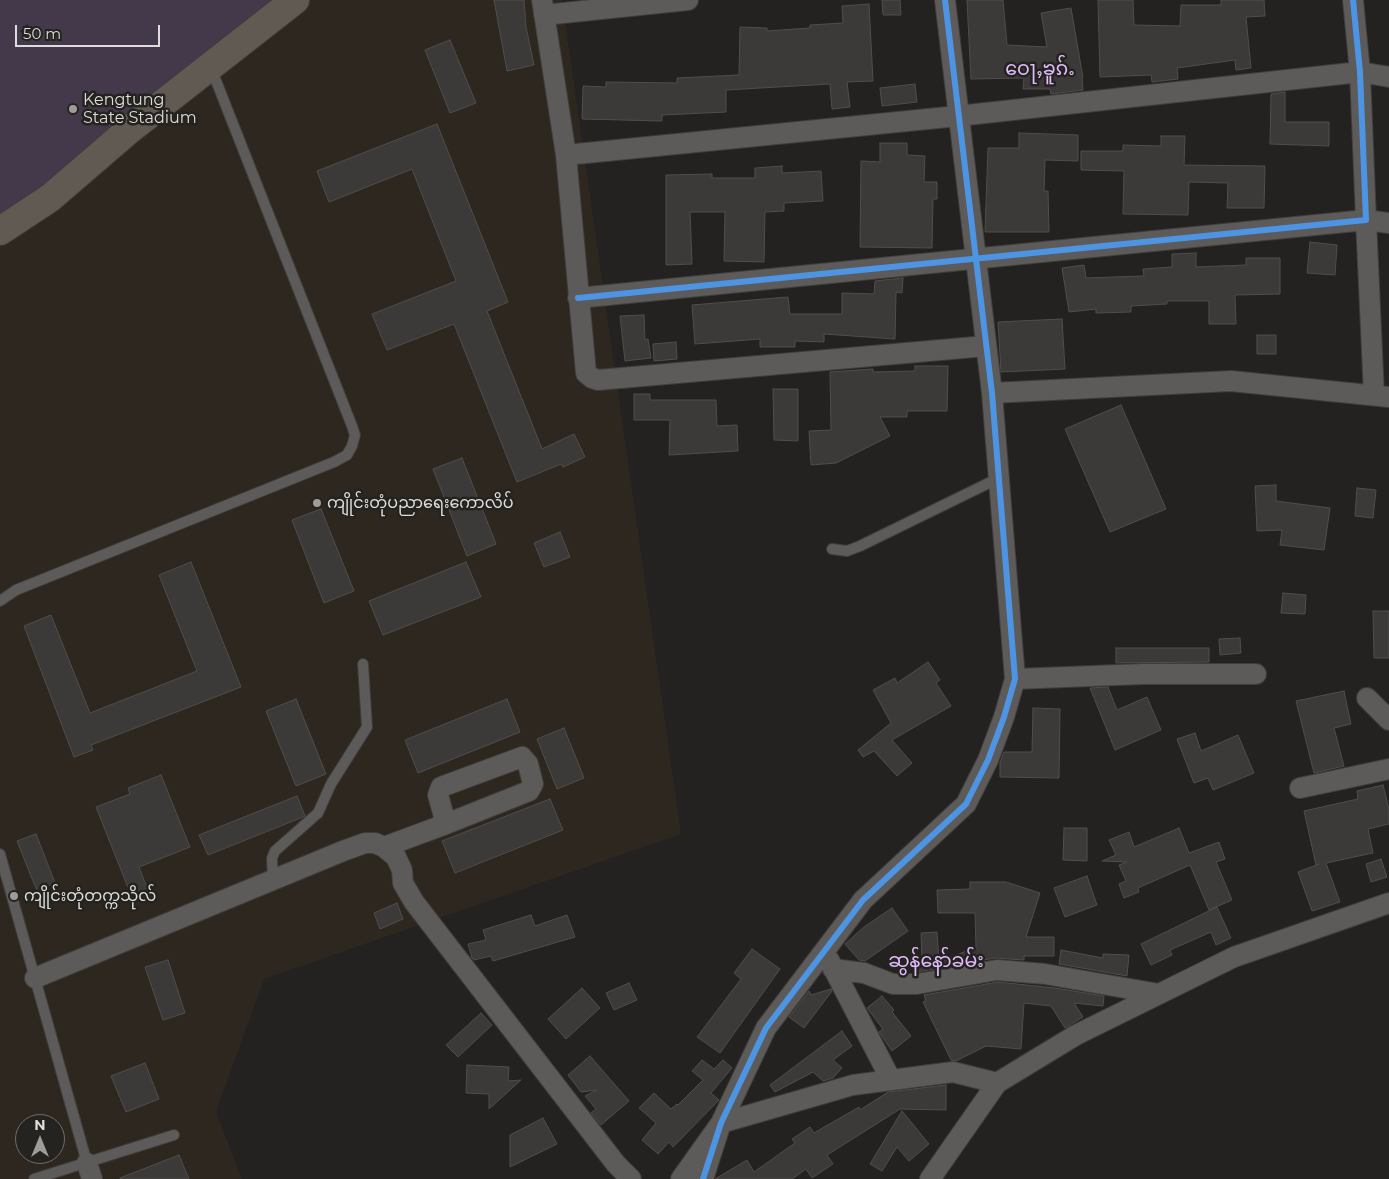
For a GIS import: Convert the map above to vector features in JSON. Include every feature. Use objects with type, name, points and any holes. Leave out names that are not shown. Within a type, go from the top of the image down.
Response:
[{"type":"highway","points":[[0,231],[50,198],[129,130],[295,0]]},
{"type":"street","points":[[688,0],[543,8],[566,155],[586,373],[598,380],[986,346]]},
{"type":"street","points":[[703,1179],[721,1123],[766,1028],[863,900],[966,804],[988,760],[1004,717],[1015,679],[992,393],[945,0]]},
{"type":"street","points":[[992,393],[1230,381],[1381,396],[1366,220],[1360,72],[1353,0]]},
{"type":"street","points":[[566,155],[958,116],[1360,72],[1389,77]]},
{"type":"street","points":[[578,298],[975,257],[1366,220],[1389,223]]},
{"type":"street","points":[[1015,679],[1143,674],[1256,674]]},
{"type":"street","points":[[1367,698],[1389,720]]},
{"type":"street","points":[[384,847],[446,824],[529,792],[533,784],[528,764],[522,758],[440,787],[438,795],[446,824]]},
{"type":"street","points":[[1300,788],[1389,769]]},
{"type":"street","points":[[35,978],[273,880],[365,844],[375,843],[384,847],[396,857],[402,870],[403,883],[414,902],[616,1164],[631,1179]]},
{"type":"street","points":[[930,1179],[997,1083],[1076,1035],[1234,957],[1389,903]]},
{"type":"street","points":[[824,951],[891,1080]]},
{"type":"street","points":[[834,969],[864,973],[893,984],[917,984],[997,970],[1045,974],[1159,994]]},
{"type":"street","points":[[680,1179],[721,1123],[853,1085],[953,1072],[997,1083]]},
{"type":"lane","points":[[0,600],[16,590],[334,462],[347,455],[352,446],[354,436],[352,426],[210,67]]},
{"type":"lane","points":[[832,549],[847,551],[860,546],[999,478]]},
{"type":"lane","points":[[273,880],[272,858],[275,852],[318,813],[331,784],[367,727],[363,664]]},
{"type":"lane","points":[[0,854],[90,1171]]},
{"type":"lane","points":[[34,1179],[90,1171],[174,1135]]},
{"type":"shaded area","name":"Kengtung State Stadium","points":[[0,0],[292,0],[0,218]]},
{"type":"shaded area","name":"ကျိုင်းတုံပညာရေးကောလိပ်","points":[[292,0],[562,0],[681,834],[264,979],[216,1112],[242,1179],[0,1179],[0,218]]},
{"type":"building","points":[[494,0],[524,0],[526,27],[534,65],[507,71]]},
{"type":"building","points":[[882,0],[900,0],[901,15],[883,15]]},
{"type":"building","points":[[967,0],[1003,0],[1007,45],[1047,47],[1041,13],[1071,8],[1083,78],[1083,90],[1051,94],[1050,89],[1023,89],[1024,78],[971,79]]},
{"type":"building","points":[[1098,0],[1133,0],[1134,25],[1180,26],[1181,5],[1221,5],[1221,0],[1264,0],[1265,16],[1246,17],[1251,68],[1236,70],[1235,60],[1177,68],[1178,79],[1152,82],[1151,75],[1100,77]]},
{"type":"building","points":[[869,4],[873,81],[847,82],[850,107],[832,109],[830,84],[726,90],[726,112],[662,115],[662,121],[582,119],[583,86],[606,87],[606,82],[677,83],[677,78],[739,75],[740,27],[767,28],[767,31],[810,28],[810,25],[843,23],[842,6]]},
{"type":"building","points":[[450,40],[476,103],[450,113],[425,50]]},
{"type":"building","points":[[915,84],[917,102],[882,106],[880,88]]},
{"type":"building","points":[[1285,92],[1285,122],[1329,122],[1329,146],[1270,144],[1271,94]]},
{"type":"building","points":[[437,124],[508,302],[487,311],[542,449],[574,434],[585,457],[563,467],[561,464],[517,482],[454,324],[387,350],[372,314],[456,281],[412,169],[329,202],[317,171]]},
{"type":"building","points":[[1019,133],[1078,135],[1078,161],[1045,160],[1044,191],[1048,191],[1049,232],[985,232],[988,148],[1019,148]]},
{"type":"building","points":[[1161,136],[1185,136],[1184,165],[1265,166],[1264,208],[1227,208],[1228,183],[1189,182],[1188,215],[1123,214],[1124,171],[1081,170],[1081,151],[1123,151],[1123,145],[1161,146]]},
{"type":"building","points":[[880,143],[907,143],[907,155],[925,156],[924,182],[937,182],[937,199],[933,199],[932,248],[860,247],[861,161],[880,162]]},
{"type":"building","points":[[782,166],[782,173],[821,171],[823,201],[784,203],[784,211],[765,212],[764,262],[724,261],[725,212],[690,212],[692,264],[666,265],[666,175],[712,174],[712,178],[755,178],[755,168]]},
{"type":"building","points":[[1310,242],[1337,245],[1335,275],[1307,273]]},
{"type":"building","points":[[1196,253],[1196,267],[1246,265],[1246,258],[1280,258],[1280,294],[1235,295],[1236,324],[1209,324],[1209,301],[1167,301],[1167,304],[1131,306],[1131,312],[1096,313],[1096,309],[1069,312],[1062,268],[1084,265],[1086,278],[1144,276],[1143,269],[1172,267],[1172,254]]},
{"type":"building","points":[[903,278],[902,293],[896,292],[895,339],[824,334],[824,342],[795,341],[795,347],[760,347],[760,339],[695,344],[692,305],[788,297],[790,314],[842,314],[842,293],[874,294],[875,281]]},
{"type":"building","points":[[644,315],[645,340],[648,339],[651,358],[625,361],[620,316]]},
{"type":"building","points":[[1062,319],[1065,369],[1001,372],[998,322]]},
{"type":"building","points":[[1257,335],[1276,335],[1276,354],[1257,354]]},
{"type":"building","points":[[676,342],[677,359],[654,361],[653,344]]},
{"type":"building","points":[[915,366],[948,366],[947,411],[907,411],[907,417],[880,417],[890,436],[836,463],[811,465],[809,431],[831,430],[830,372],[873,369],[873,372],[915,371]]},
{"type":"building","points":[[773,389],[798,389],[798,441],[774,440]]},
{"type":"building","points":[[634,394],[650,394],[650,400],[716,400],[717,426],[737,425],[738,451],[669,455],[670,420],[634,420]]},
{"type":"building","points":[[1121,405],[1166,509],[1110,532],[1065,429]]},
{"type":"building","points":[[462,458],[496,544],[467,556],[433,469]]},
{"type":"building","points":[[1276,485],[1276,501],[1330,508],[1324,550],[1280,545],[1282,530],[1257,531],[1255,486]]},
{"type":"building","points":[[1357,488],[1376,490],[1373,518],[1355,516]]},
{"type":"building","points":[[321,509],[354,591],[324,603],[292,520]]},
{"type":"building","points":[[560,532],[570,557],[544,567],[534,543]]},
{"type":"building","points":[[191,562],[241,687],[91,745],[93,750],[74,757],[24,626],[51,615],[90,713],[197,671],[159,575]]},
{"type":"building","points":[[466,562],[481,597],[383,635],[369,601]]},
{"type":"building","points":[[1283,593],[1306,595],[1305,614],[1281,613]]},
{"type":"building","points":[[1373,611],[1389,611],[1389,658],[1374,658]]},
{"type":"building","points":[[1240,638],[1241,653],[1220,655],[1219,639]]},
{"type":"building","points":[[1116,648],[1209,648],[1209,662],[1116,663]]},
{"type":"building","points":[[928,662],[940,680],[936,683],[951,706],[892,740],[912,763],[897,776],[874,751],[863,757],[858,750],[891,723],[873,690],[895,678],[897,683]]},
{"type":"building","points":[[1108,687],[1117,710],[1147,697],[1161,730],[1115,750],[1090,688]]},
{"type":"building","points":[[1344,691],[1351,724],[1334,728],[1344,766],[1314,773],[1296,701]]},
{"type":"building","points":[[296,699],[326,774],[296,786],[266,711]]},
{"type":"building","points":[[507,699],[520,732],[418,773],[405,740]]},
{"type":"building","points":[[1033,708],[1060,709],[1059,778],[1000,777],[1000,762],[1004,752],[1032,752]]},
{"type":"building","points":[[564,728],[584,778],[557,789],[537,739]]},
{"type":"building","points":[[1195,733],[1201,751],[1238,735],[1254,773],[1213,790],[1208,778],[1194,783],[1177,739]]},
{"type":"building","points":[[161,775],[190,847],[139,867],[147,888],[131,895],[96,807],[130,794],[128,788]]},
{"type":"building","points":[[1383,785],[1389,809],[1389,824],[1368,829],[1373,853],[1326,863],[1340,902],[1312,911],[1298,872],[1319,864],[1316,865],[1304,811],[1358,799],[1357,791]]},
{"type":"building","points":[[297,796],[305,816],[208,855],[199,835]]},
{"type":"building","points":[[550,799],[563,830],[455,873],[442,841]]},
{"type":"building","points":[[1064,828],[1087,828],[1087,861],[1063,860]]},
{"type":"building","points":[[1179,828],[1189,853],[1219,842],[1225,859],[1216,862],[1232,900],[1209,910],[1190,865],[1138,888],[1139,892],[1124,898],[1119,884],[1126,881],[1119,865],[1127,862],[1102,861],[1116,855],[1109,840],[1129,832],[1134,847]]},
{"type":"building","points":[[36,834],[55,883],[37,891],[17,841]]},
{"type":"building","points":[[1381,859],[1387,877],[1371,882],[1366,864]]},
{"type":"building","points":[[1087,876],[1097,905],[1065,917],[1054,888]]},
{"type":"building","points":[[970,882],[1006,882],[1040,893],[1026,937],[1054,937],[1054,956],[1024,956],[1024,960],[995,958],[917,972],[915,964],[922,962],[921,933],[937,932],[939,962],[976,947],[975,913],[938,913],[937,890],[970,889]]},
{"type":"building","points":[[397,903],[403,919],[380,929],[374,913]]},
{"type":"building","points":[[1217,907],[1231,938],[1216,945],[1211,932],[1170,950],[1172,955],[1151,965],[1141,944]]},
{"type":"building","points":[[892,908],[908,931],[865,961],[859,960],[845,944],[864,927]]},
{"type":"building","points":[[531,915],[535,926],[567,915],[575,937],[493,961],[491,956],[474,960],[472,958],[468,944],[486,940],[483,930]]},
{"type":"building","points":[[752,949],[780,969],[720,1053],[697,1037],[741,979],[734,973]]},
{"type":"building","points":[[1061,950],[1103,958],[1103,954],[1129,955],[1127,976],[1059,964]]},
{"type":"building","points":[[168,960],[185,1013],[163,1020],[145,967]]},
{"type":"building","points":[[998,982],[1055,988],[1104,996],[1103,1006],[1074,1003],[1083,1017],[1065,1028],[1051,1006],[1024,1003],[1021,1049],[986,1046],[956,1061],[951,1060],[923,1002],[926,1001],[924,995]]},
{"type":"building","points":[[629,983],[637,1000],[614,1010],[606,993]]},
{"type":"building","points":[[582,988],[600,1008],[566,1039],[548,1019]]},
{"type":"building","points":[[831,989],[832,991],[804,1028],[789,1017],[809,991],[811,995]]},
{"type":"building","points":[[882,996],[911,1036],[892,1051],[879,1032],[883,1029],[867,1008]]},
{"type":"building","points":[[481,1013],[492,1025],[458,1057],[446,1045]]},
{"type":"building","points":[[842,1031],[852,1046],[833,1060],[842,1068],[833,1078],[823,1081],[813,1072],[775,1092],[770,1085]]},
{"type":"building","points":[[590,1056],[629,1101],[601,1125],[591,1113],[596,1109],[585,1096],[597,1090],[581,1092],[568,1075]]},
{"type":"building","points":[[702,1060],[714,1069],[723,1060],[732,1068],[711,1093],[719,1100],[673,1147],[669,1142],[658,1154],[642,1140],[656,1123],[639,1108],[654,1093],[671,1109],[678,1105],[703,1080],[692,1071]]},
{"type":"building","points":[[145,1063],[159,1099],[126,1112],[111,1076]]},
{"type":"building","points":[[467,1065],[509,1067],[508,1081],[521,1080],[489,1109],[489,1094],[466,1093]]},
{"type":"building","points":[[946,1085],[946,1110],[900,1109],[827,1155],[833,1164],[812,1178],[806,1169],[792,1179],[715,1179],[747,1160],[754,1172],[795,1143],[792,1139],[810,1127],[814,1133],[859,1107],[860,1110],[888,1092]]},
{"type":"building","points":[[902,1111],[929,1144],[909,1161],[897,1147],[882,1171],[870,1164]]},
{"type":"building","points":[[543,1118],[557,1144],[510,1167],[510,1135]]},
{"type":"building","points":[[179,1155],[189,1179],[120,1179],[120,1178]]},
{"type":"cycle path","points":[[703,1179],[721,1123],[766,1028],[863,900],[966,804],[988,760],[1004,717],[1015,679],[992,393],[945,0]]},
{"type":"cycle path","points":[[578,298],[1366,220],[1360,72],[1353,0]]},
{"type":"place","name":"Kengtung State Stadium","points":[[73,109]]},
{"type":"place","name":"ကျိုင်းတုံပညာရေးကောလိပ်","points":[[317,503]]},
{"type":"place","name":"ကျိုင်းတုံတက္ကသိုလ်","points":[[14,896]]},
{"type":"district","name":"ဝေႃႇၶူၵ်ႉ","points":[[1040,69]]},
{"type":"district","name":"ဆွန်နော်ခမ်း","points":[[936,961]]}]
